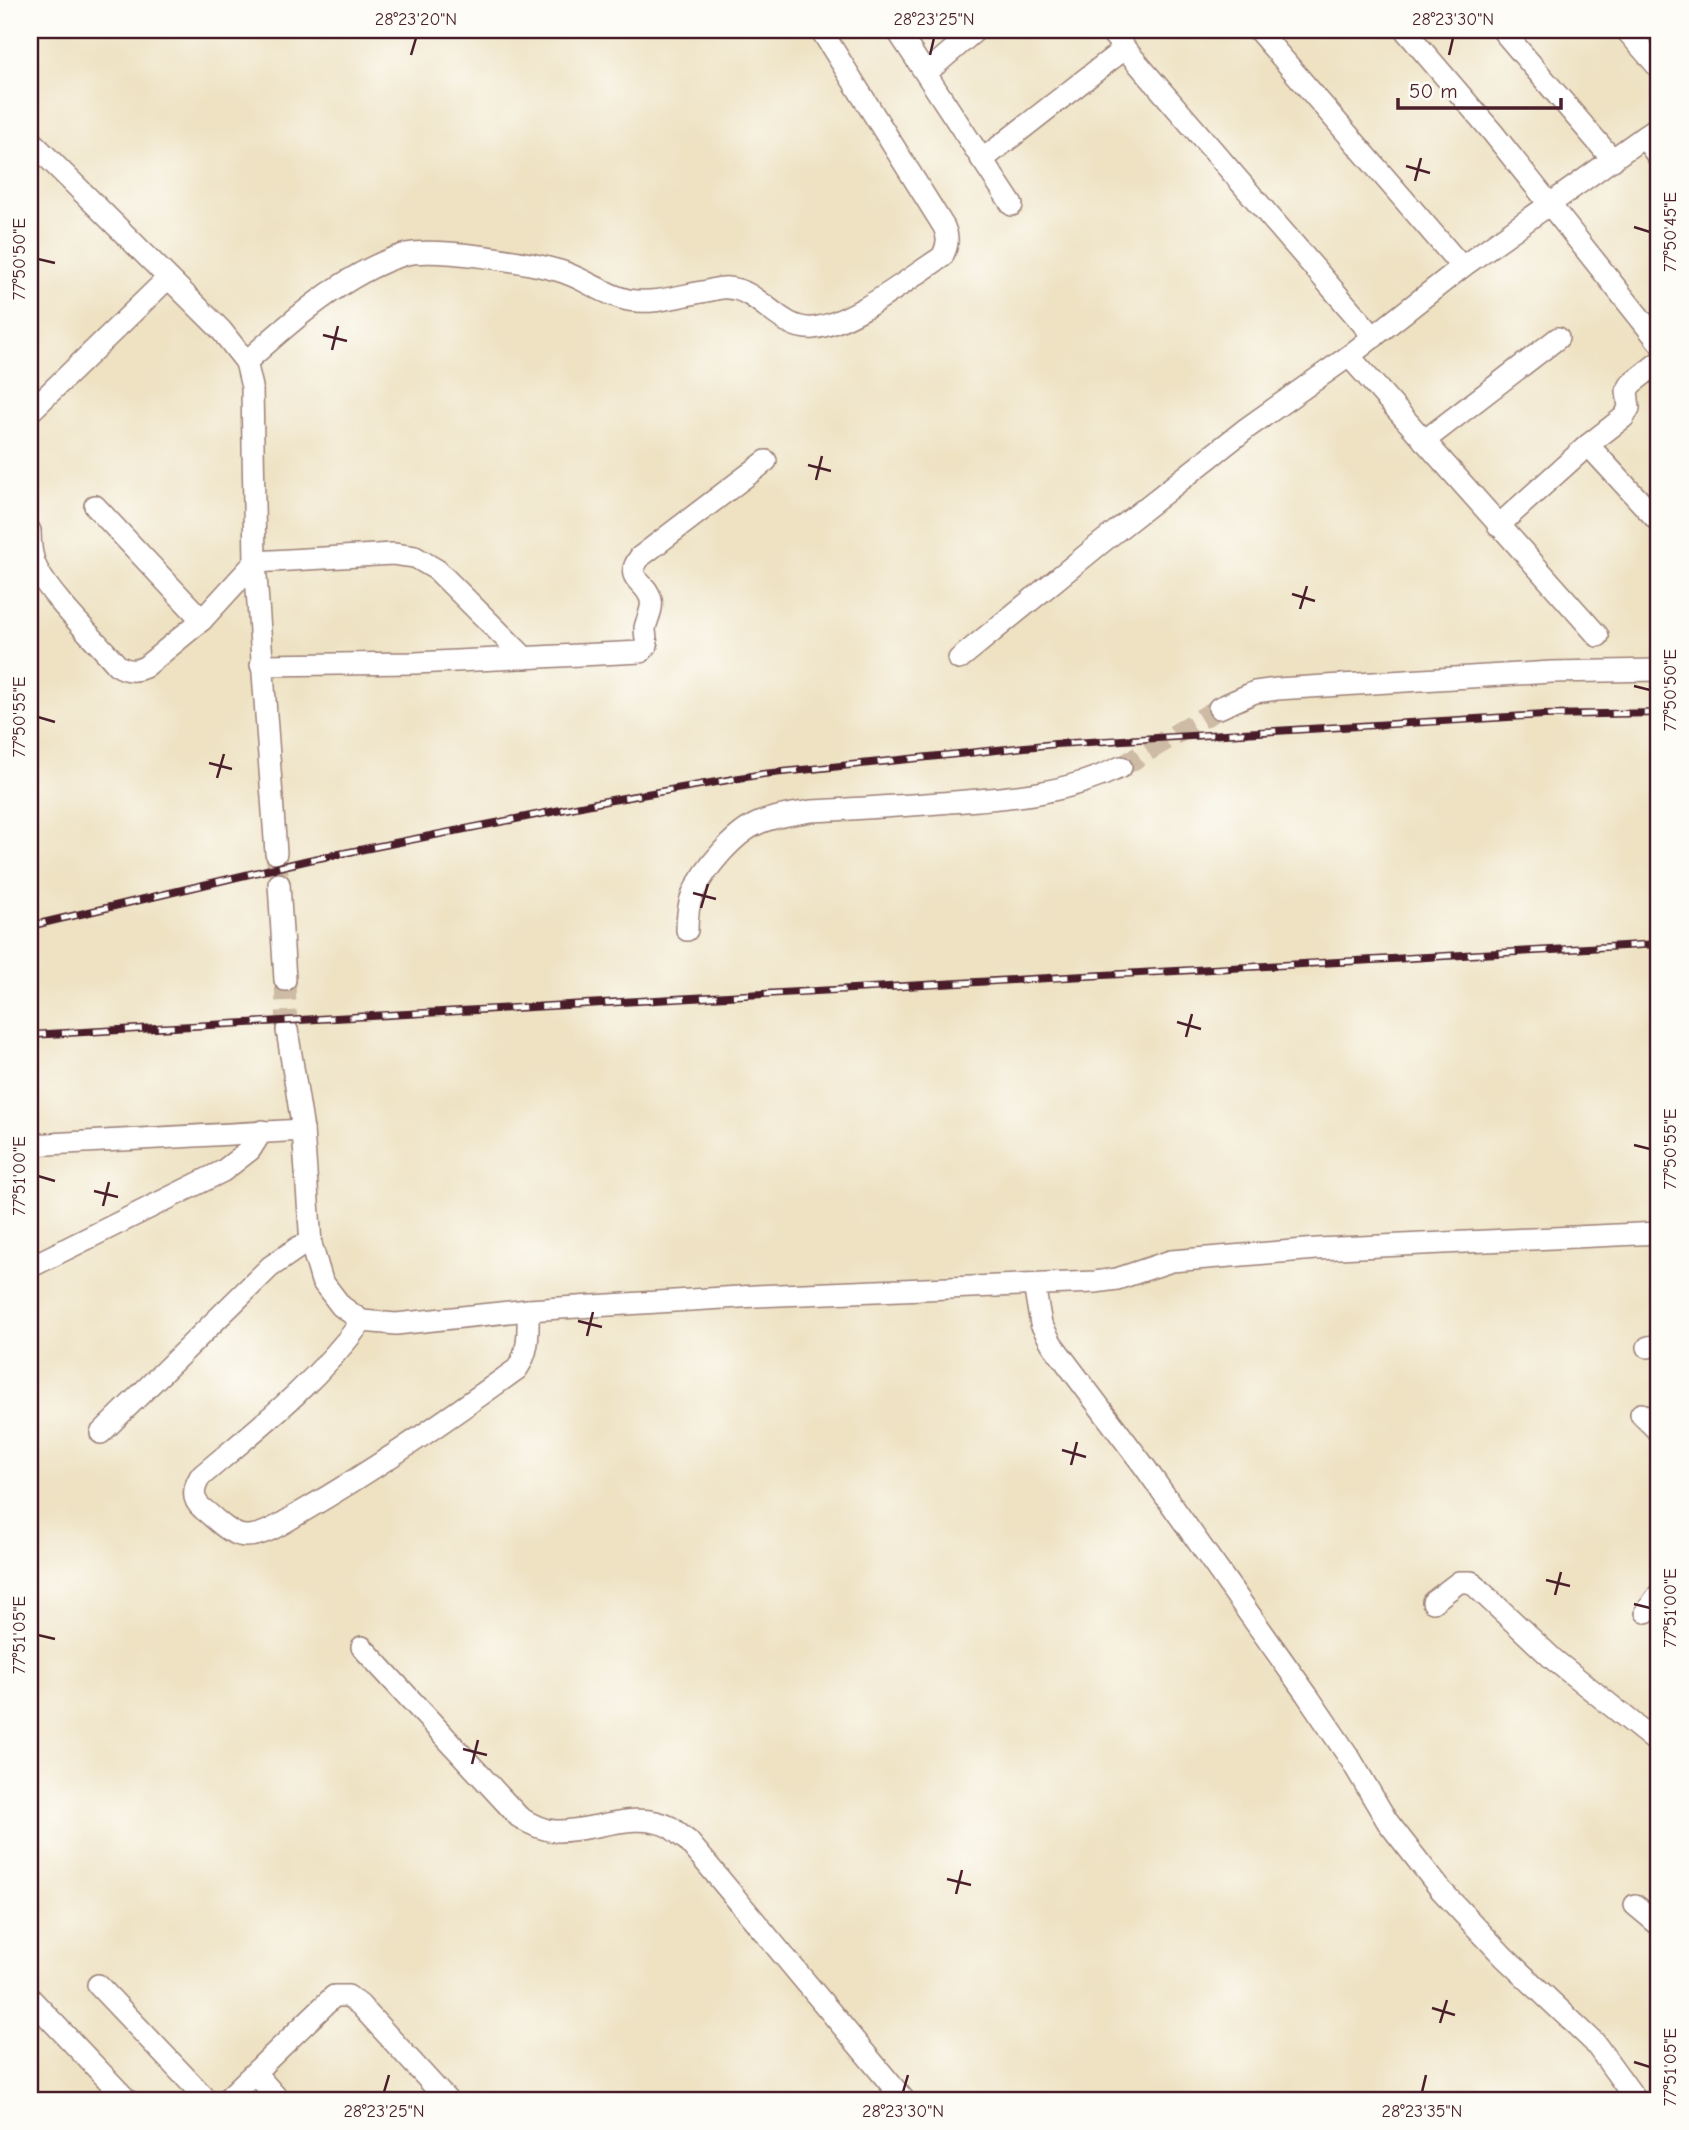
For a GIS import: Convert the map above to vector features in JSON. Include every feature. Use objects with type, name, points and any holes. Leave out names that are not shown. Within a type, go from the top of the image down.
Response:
[{"type":"street","points":[[246,362],[297,316],[339,287],[382,263],[405,254],[433,252],[474,256],[559,271],[606,293],[629,300],[648,302],[728,288],[744,292],[787,321],[809,328],[829,325],[859,310],[942,257],[948,237],[821,30]]},
{"type":"street","points":[[897,30],[1012,205]]},
{"type":"street","points":[[926,74],[976,30]]},
{"type":"street","points":[[1109,30],[1374,337]]},
{"type":"street","points":[[1258,30],[1462,267]]},
{"type":"street","points":[[1405,30],[1493,133],[1659,342]]},
{"type":"street","points":[[1502,30],[1613,160]]},
{"type":"street","points":[[1626,30],[1659,68]]},
{"type":"street","points":[[982,160],[1124,49]]},
{"type":"street","points":[[959,659],[1101,542],[1247,428],[1349,356],[1462,267],[1652,131],[1659,158]]},
{"type":"street","points":[[30,140],[221,330],[246,362],[252,387],[261,665],[276,853]]},
{"type":"street","points":[[30,411],[168,278]]},
{"type":"street","points":[[1423,441],[1558,338]]},
{"type":"street","points":[[1349,356],[1598,636]]},
{"type":"street","points":[[1498,526],[1588,445],[1624,417],[1629,408],[1627,391],[1631,384],[1659,362]]},
{"type":"street","points":[[1588,445],[1659,522]]},
{"type":"street","points":[[261,665],[415,663],[641,652],[646,649],[646,626],[652,605],[647,590],[633,573],[635,564],[640,557],[766,461]]},
{"type":"street","points":[[95,506],[202,620]]},
{"type":"street","points":[[30,531],[33,557],[52,591],[117,665],[125,670],[136,671],[145,667],[202,620],[256,562],[393,554],[415,557],[436,570],[525,658]]},
{"type":"street","points":[[1219,708],[1255,692],[1277,689],[1551,672],[1659,670]]},
{"type":"street","points":[[687,930],[693,894],[735,839],[757,824],[781,816],[811,811],[1021,797],[1059,791],[1094,780],[1121,767]]},
{"type":"street","points":[[279,884],[285,980]]},
{"type":"street","points":[[287,1030],[283,1130],[311,1244],[322,1281],[341,1306],[362,1321],[396,1324],[482,1317],[528,1310],[769,1295],[1034,1285],[1117,1279],[1171,1261],[1317,1249],[1659,1233]]},
{"type":"street","points":[[30,1146],[283,1130]]},
{"type":"street","points":[[30,1267],[223,1171],[250,1150],[283,1130]]},
{"type":"street","points":[[101,1433],[271,1267],[299,1247],[311,1244]]},
{"type":"street","points":[[1034,1285],[1041,1324],[1052,1344],[1144,1466],[1307,1695],[1351,1760],[1387,1821],[1441,1891],[1504,1957],[1594,2042],[1636,2100]]},
{"type":"street","points":[[362,1321],[339,1353],[200,1477],[194,1486],[193,1495],[198,1505],[231,1531],[243,1536],[255,1535],[305,1510],[422,1438],[517,1369],[525,1357],[528,1310]]},
{"type":"street","points":[[1640,1414],[1659,1432]]},
{"type":"street","points":[[1433,1602],[1458,1582],[1471,1582],[1553,1659],[1659,1744]]},
{"type":"street","points":[[1646,1612],[1659,1594]]},
{"type":"street","points":[[362,1647],[519,1817],[536,1827],[556,1831],[619,1821],[650,1822],[670,1827],[688,1841],[904,2100]]},
{"type":"street","points":[[1635,1905],[1659,1925]]},
{"type":"street","points":[[98,1985],[207,2100]]},
{"type":"street","points":[[226,2100],[334,1996],[348,1996],[360,2005],[447,2100]]},
{"type":"street","points":[[30,1998],[127,2100]]},
{"type":"street","points":[[255,2073],[279,2100]]},
{"type":"tunnel","points":[[1121,767],[1219,708]]},
{"type":"tunnel","points":[[276,853],[279,884]]},
{"type":"tunnel","points":[[285,980],[287,1030]]},
{"type":"railway","points":[[30,926],[309,860],[606,801],[763,774],[1055,744],[1544,715],[1659,713]]},
{"type":"railway","points":[[30,1035],[1659,944]]}]
